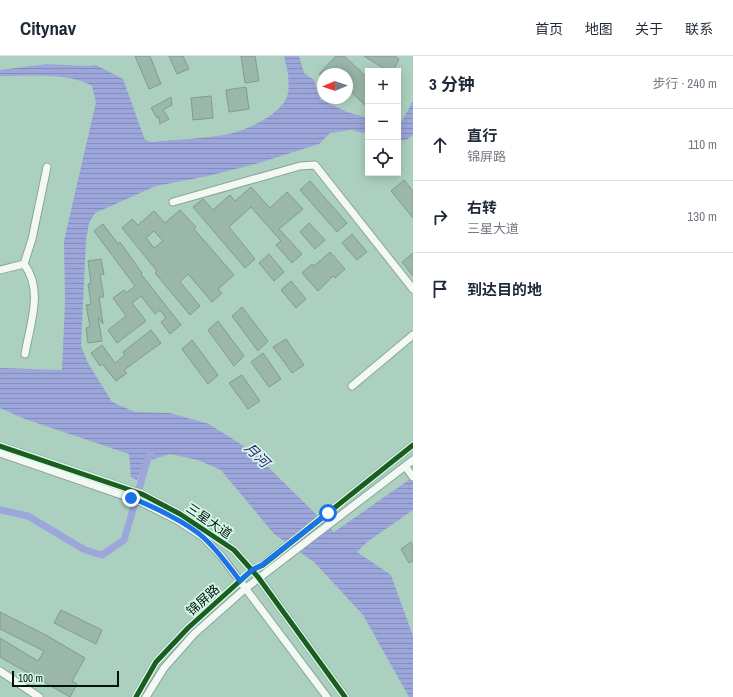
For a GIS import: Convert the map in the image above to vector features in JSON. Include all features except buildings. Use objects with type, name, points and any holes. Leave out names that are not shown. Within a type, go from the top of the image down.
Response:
[{"type":"street","points":[[173,202],[300,166],[314,164],[413,289]]},
{"type":"street","points":[[25,354],[35,298],[33,281],[24,264],[32,239],[48,167]]},
{"type":"street","points":[[0,270],[24,264]]},
{"type":"street","points":[[352,386],[413,334]]},
{"type":"street","name":"锦屏路","points":[[136,697],[156,662],[188,628],[252,570],[262,565],[413,445]]},
{"type":"street","name":"三星大道","points":[[0,446],[180,514],[234,550],[258,577],[345,697]]},
{"type":"street","name":"三星大道","points":[[0,453],[133,495]]},
{"type":"street","name":"锦屏路","points":[[146,697],[164,668],[194,634],[258,577],[268,572],[413,460]]},
{"type":"street","points":[[405,466],[413,476]]},
{"type":"street","name":"三星大道","points":[[142,499],[203,537],[222,557],[327,697]]},
{"type":"street","points":[[0,671],[39,697]]},
{"type":"water","points":[[284,56],[299,56],[304,73],[314,80],[317,90],[317,104],[330,104],[347,112],[365,117],[365,133],[351,130],[330,133],[319,144],[259,163],[208,176],[156,186],[95,213],[89,223],[86,240],[81,346],[88,363],[112,402],[135,412],[170,413],[209,424],[253,452],[334,532],[413,477],[413,510],[367,542],[357,552],[391,575],[413,636],[413,697],[409,697],[363,615],[314,562],[274,534],[221,470],[198,460],[170,454],[144,462],[137,480],[131,477],[129,454],[25,419],[0,408],[0,368],[62,370],[65,303],[64,241],[96,102],[92,86],[83,82],[60,77],[35,75],[0,76],[0,70],[47,64],[85,66],[96,65],[123,79],[145,140],[151,142],[202,138],[233,133],[266,119],[280,107],[288,93],[289,88]]},
{"type":"water","points":[[413,101],[413,135],[406,140],[401,141],[402,121]]},
{"type":"waterway","points":[[0,510],[28,516],[85,550],[102,555],[124,540],[148,458],[151,453]]},
{"type":"cycle path","points":[[136,697],[156,662],[188,628],[252,570],[263,565],[413,445]]},
{"type":"cycle path","points":[[0,446],[142,494],[180,514],[234,550],[258,577],[345,697]]},
{"type":"route","points":[[131,498],[177,520],[203,537],[222,557],[240,581],[252,570],[262,565],[328,513]]},
{"type":"water label","name":"月河","points":[[257,455]]}]
